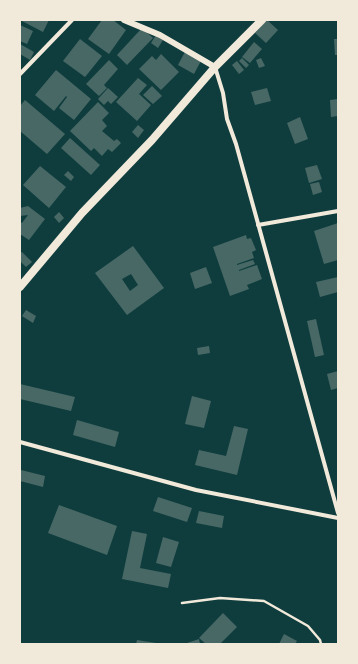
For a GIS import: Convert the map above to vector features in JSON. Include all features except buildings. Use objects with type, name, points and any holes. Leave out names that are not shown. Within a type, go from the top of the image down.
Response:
[{"type":"main road","points":[[20,287],[82,213],[152,140],[215,67],[262,20]]},
{"type":"street","points":[[20,74],[72,20]]},
{"type":"street","points":[[124,20],[160,36],[215,67],[223,93],[227,119],[236,144],[338,513]]},
{"type":"street","points":[[258,225],[338,211]]},
{"type":"street","points":[[20,442],[196,490],[338,518]]},
{"type":"lane","points":[[182,603],[220,598],[264,601],[308,626],[320,640],[321,644]]}]
